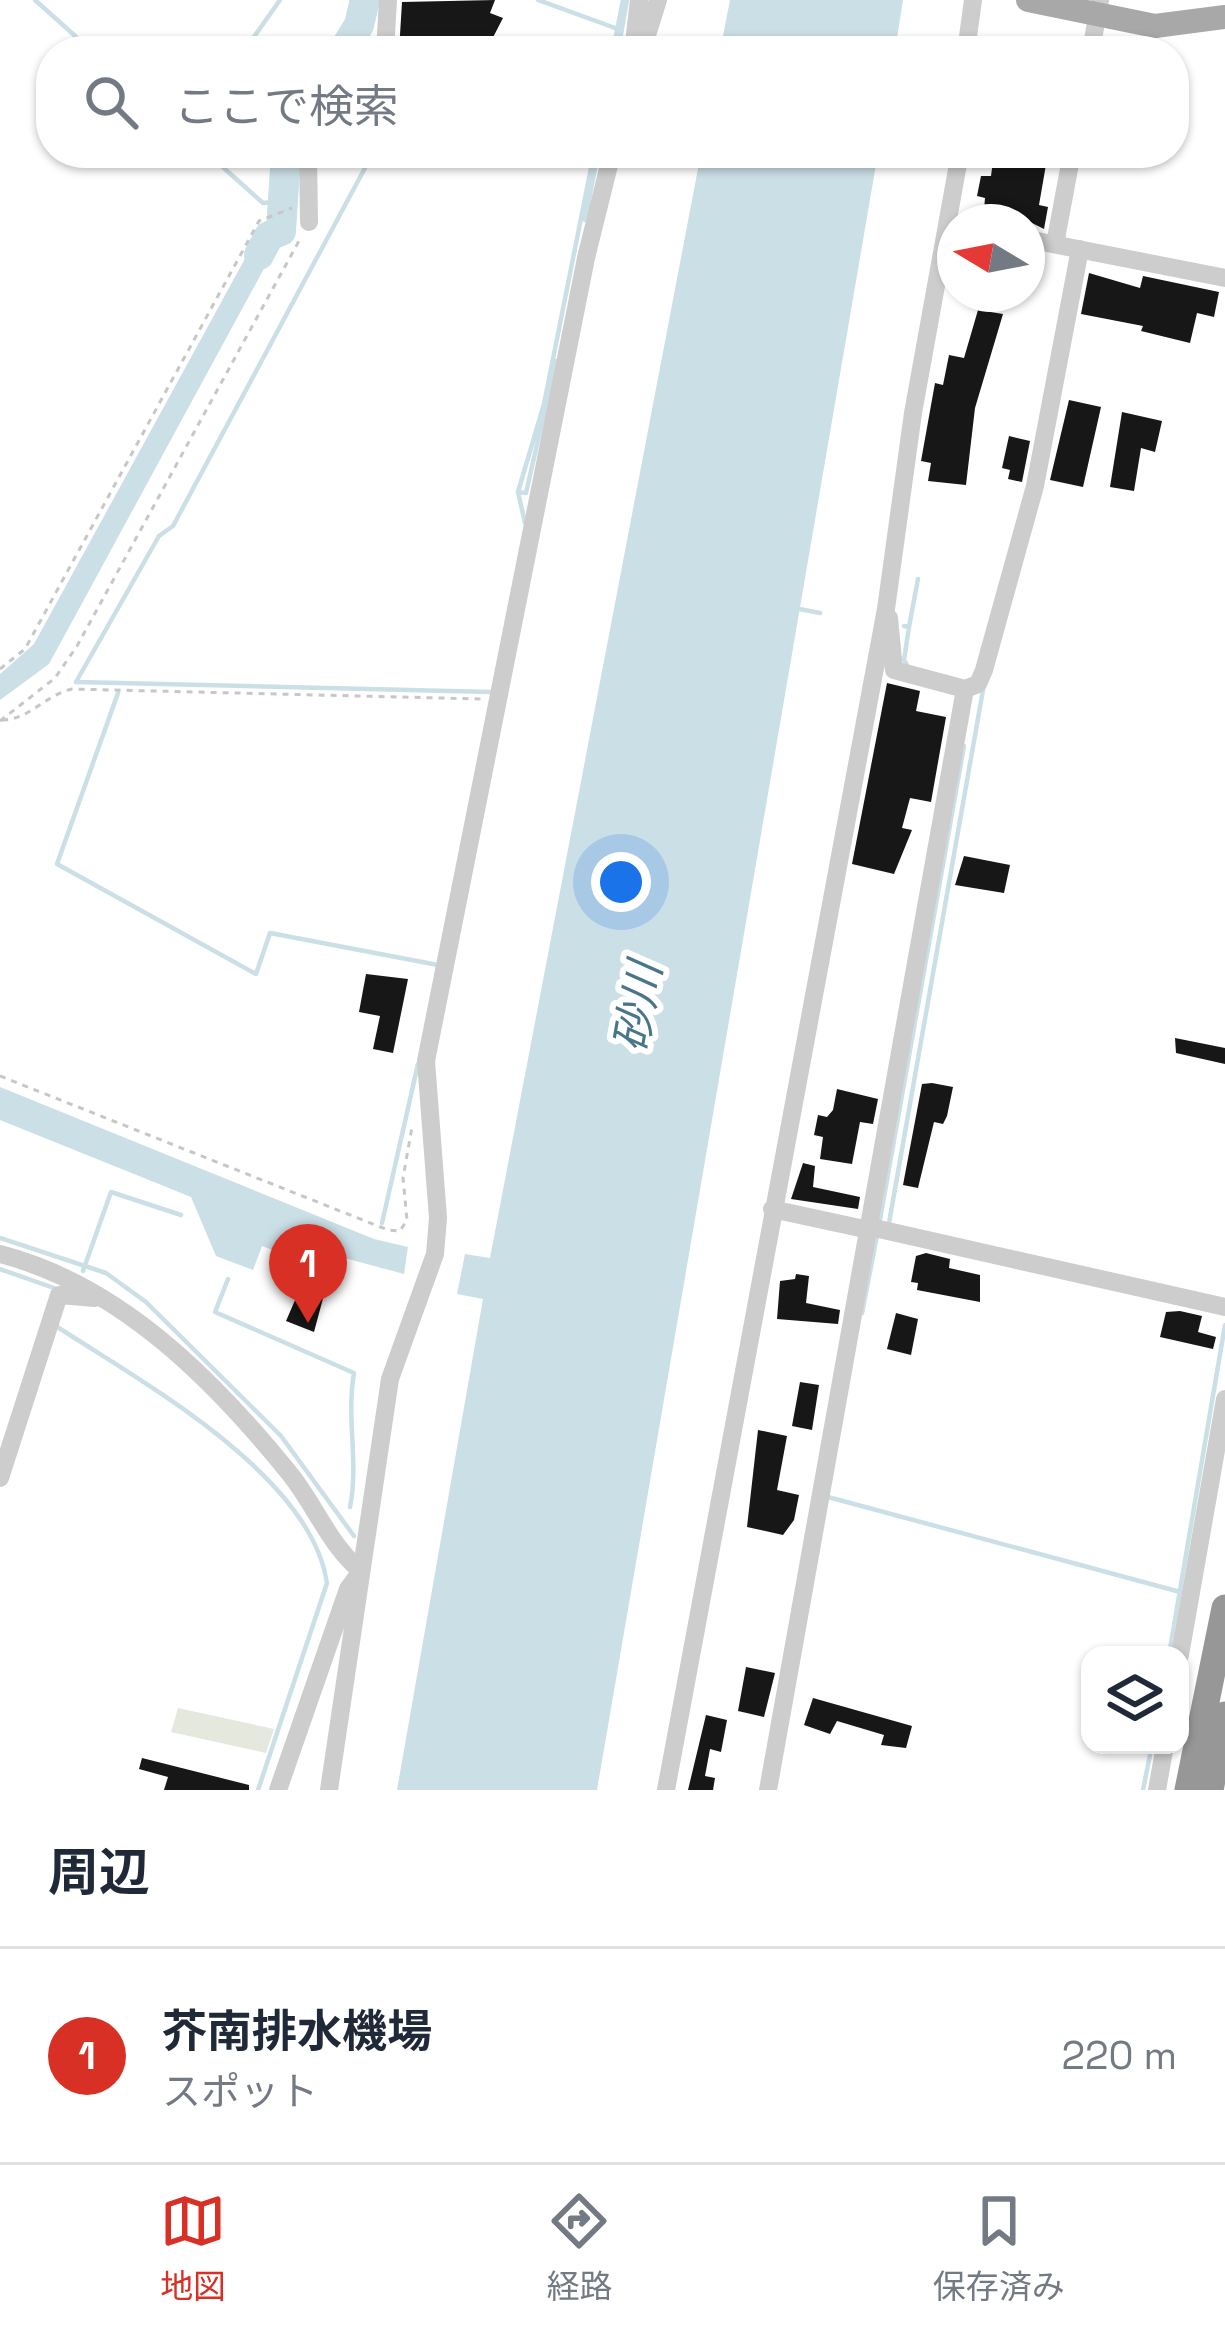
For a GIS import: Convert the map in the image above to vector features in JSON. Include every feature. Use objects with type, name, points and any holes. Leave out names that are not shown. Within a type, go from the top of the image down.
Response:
[{"type":"highway","points":[[1188,1790],[1225,1608]]},
{"type":"highway","points":[[1210,1790],[1225,1715]]},
{"type":"main road","points":[[1028,0],[1155,26],[1225,17]]},
{"type":"street","points":[[387,36],[388,0]]},
{"type":"street","points":[[635,36],[639,0]]},
{"type":"street","points":[[647,36],[658,0]]},
{"type":"street","points":[[968,36],[973,0]]},
{"type":"street","points":[[1094,36],[1100,0]]},
{"type":"street","points":[[308,168],[309,221]]},
{"type":"street","points":[[329,1790],[390,1379],[435,1254],[438,1218],[426,1061],[582,278],[608,168]]},
{"type":"street","points":[[953,204],[957,168]]},
{"type":"street","points":[[1068,168],[1045,243],[1079,254],[1225,278]]},
{"type":"street","points":[[886,609],[894,670],[965,688],[978,684],[1035,487],[1079,254]]},
{"type":"street","points":[[666,1790],[886,609],[937,307]]},
{"type":"street","points":[[768,1790],[872,1229],[965,688]]},
{"type":"street","points":[[772,1209],[1225,1307]]},
{"type":"street","points":[[0,1254],[55,1271],[112,1300],[145,1326],[291,1475],[345,1558],[361,1571]]},
{"type":"street","points":[[0,1478],[59,1295],[112,1300]]},
{"type":"street","points":[[1182,1646],[1225,1399]]},
{"type":"street","points":[[278,1790],[348,1589],[361,1571]]},
{"type":"street","points":[[1157,1790],[1163,1754]]},
{"type":"path","points":[[0,669],[25,649],[259,221],[292,208]]},
{"type":"path","points":[[309,221],[76,646],[55,678],[0,721],[25,716],[57,692],[72,689],[486,699]]},
{"type":"path","points":[[0,1076],[400,1231],[407,1220],[403,1178],[416,1107]]},
{"type":"shaded area","points":[[178,1708],[274,1729],[266,1753],[171,1732]]},
{"type":"water","points":[[730,0],[903,0],[897,36],[723,36]]},
{"type":"water","name":"砂川","points":[[698,168],[875,168],[597,1790],[397,1790],[483,1299],[457,1294],[465,1254],[490,1258]]},
{"type":"water","points":[[264,224],[285,230],[49,664],[0,700],[0,674],[34,644]]},
{"type":"water","points":[[0,1087],[374,1239],[408,1247],[404,1274],[337,1256],[330,1272],[262,1246],[253,1270],[216,1256],[191,1197],[0,1120]]},
{"type":"building","points":[[495,0],[490,13],[503,18],[494,36],[400,36],[402,2]]},
{"type":"building","points":[[992,168],[1045,168],[1039,204],[984,204],[985,198],[977,196],[981,176],[991,176]]},
{"type":"building","points":[[1089,273],[1140,288],[1143,276],[1219,292],[1214,317],[1197,313],[1190,343],[1141,331],[1143,326],[1081,314]]},
{"type":"building","points":[[977,312],[1003,314],[975,408],[966,485],[928,481],[931,463],[921,461],[935,383],[943,385],[949,355],[964,358]]},
{"type":"building","points":[[1069,400],[1101,407],[1083,487],[1050,480]]},
{"type":"building","points":[[1122,412],[1162,421],[1155,452],[1141,448],[1134,491],[1110,487]]},
{"type":"building","points":[[1009,436],[1030,441],[1022,482],[1008,479],[1010,470],[1002,468]]},
{"type":"building","points":[[887,683],[920,691],[916,711],[946,717],[931,802],[910,798],[902,828],[912,830],[894,874],[852,864]]},
{"type":"building","points":[[964,856],[1010,865],[1004,893],[955,885]]},
{"type":"building","points":[[366,974],[408,979],[393,1053],[373,1049],[380,1016],[359,1012]]},
{"type":"building","points":[[1175,1038],[1225,1048],[1225,1064],[1176,1053]]},
{"type":"building","points":[[922,1084],[953,1087],[947,1116],[943,1124],[934,1122],[918,1188],[903,1185]]},
{"type":"building","points":[[837,1089],[878,1099],[873,1124],[860,1122],[852,1164],[820,1159],[823,1137],[814,1135],[818,1115],[827,1117],[833,1110]]},
{"type":"building","points":[[803,1163],[815,1166],[813,1187],[860,1197],[858,1209],[791,1199]]},
{"type":"building","points":[[926,1253],[950,1259],[949,1268],[980,1275],[980,1302],[917,1290],[918,1283],[911,1282],[916,1256]]},
{"type":"building","points":[[309,1268],[329,1276],[314,1332],[286,1321]]},
{"type":"building","points":[[796,1274],[809,1276],[806,1303],[840,1310],[838,1324],[777,1319],[780,1281],[795,1279]]},
{"type":"building","points":[[1166,1312],[1202,1316],[1198,1332],[1216,1337],[1213,1349],[1160,1337]]},
{"type":"building","points":[[896,1313],[918,1319],[911,1355],[887,1349]]},
{"type":"building","points":[[800,1382],[819,1385],[812,1430],[792,1426]]},
{"type":"building","points":[[758,1430],[787,1436],[777,1490],[799,1495],[794,1520],[783,1535],[747,1527]]},
{"type":"building","points":[[746,1667],[775,1673],[764,1717],[738,1711]]},
{"type":"building","points":[[813,1698],[912,1726],[906,1748],[881,1745],[884,1735],[837,1721],[830,1734],[804,1725]]},
{"type":"building","points":[[706,1715],[727,1720],[721,1752],[710,1749],[705,1776],[715,1778],[713,1790],[688,1790]]},
{"type":"building","points":[[142,1758],[249,1785],[249,1790],[164,1790],[168,1777],[139,1769]]},
{"type":"waterway","points":[[35,0],[75,36]]},
{"type":"waterway","points":[[255,36],[280,0]]},
{"type":"waterway","points":[[352,36],[365,0]]},
{"type":"waterway","points":[[538,0],[618,29]]},
{"type":"waterway","points":[[616,36],[623,0]]},
{"type":"waterway","points":[[621,36],[627,0]]},
{"type":"waterway","points":[[224,168],[263,203],[285,201]]},
{"type":"waterway","points":[[259,255],[269,236],[281,231],[285,168]]},
{"type":"waterway","points":[[365,168],[173,526],[159,536],[76,682],[491,692]]},
{"type":"waterway","points":[[525,523],[518,492],[544,404],[591,168]]},
{"type":"waterway","points":[[585,220],[595,168]]},
{"type":"waterway","points":[[518,492],[526,493],[556,361]]},
{"type":"waterway","points":[[909,627],[918,579]]},
{"type":"waterway","points":[[794,608],[820,613]]},
{"type":"waterway","points":[[904,626],[909,627],[904,660],[909,669]]},
{"type":"waterway","points":[[889,1223],[983,690]]},
{"type":"waterway","points":[[118,693],[57,864],[256,974],[270,933],[438,965]]},
{"type":"waterway","points":[[879,1225],[964,746]]},
{"type":"waterway","points":[[382,1223],[418,1064]]},
{"type":"waterway","points":[[83,1271],[111,1192],[181,1215]]},
{"type":"waterway","points":[[862,1313],[877,1236]]},
{"type":"waterway","points":[[0,1238],[106,1273],[146,1302],[281,1436],[354,1536]]},
{"type":"waterway","points":[[0,1269],[54,1288]]},
{"type":"waterway","points":[[228,1279],[215,1312],[354,1373],[350,1507]]},
{"type":"waterway","points":[[1171,1646],[1225,1325]]},
{"type":"waterway","points":[[56,1326],[217,1434],[290,1505],[314,1543],[327,1583],[258,1790]]},
{"type":"waterway","points":[[828,1497],[1184,1593]]},
{"type":"waterway","points":[[1143,1790],[1150,1754]]},
{"type":"place","name":"芥南排水機場","points":[[308,1323]]}]
